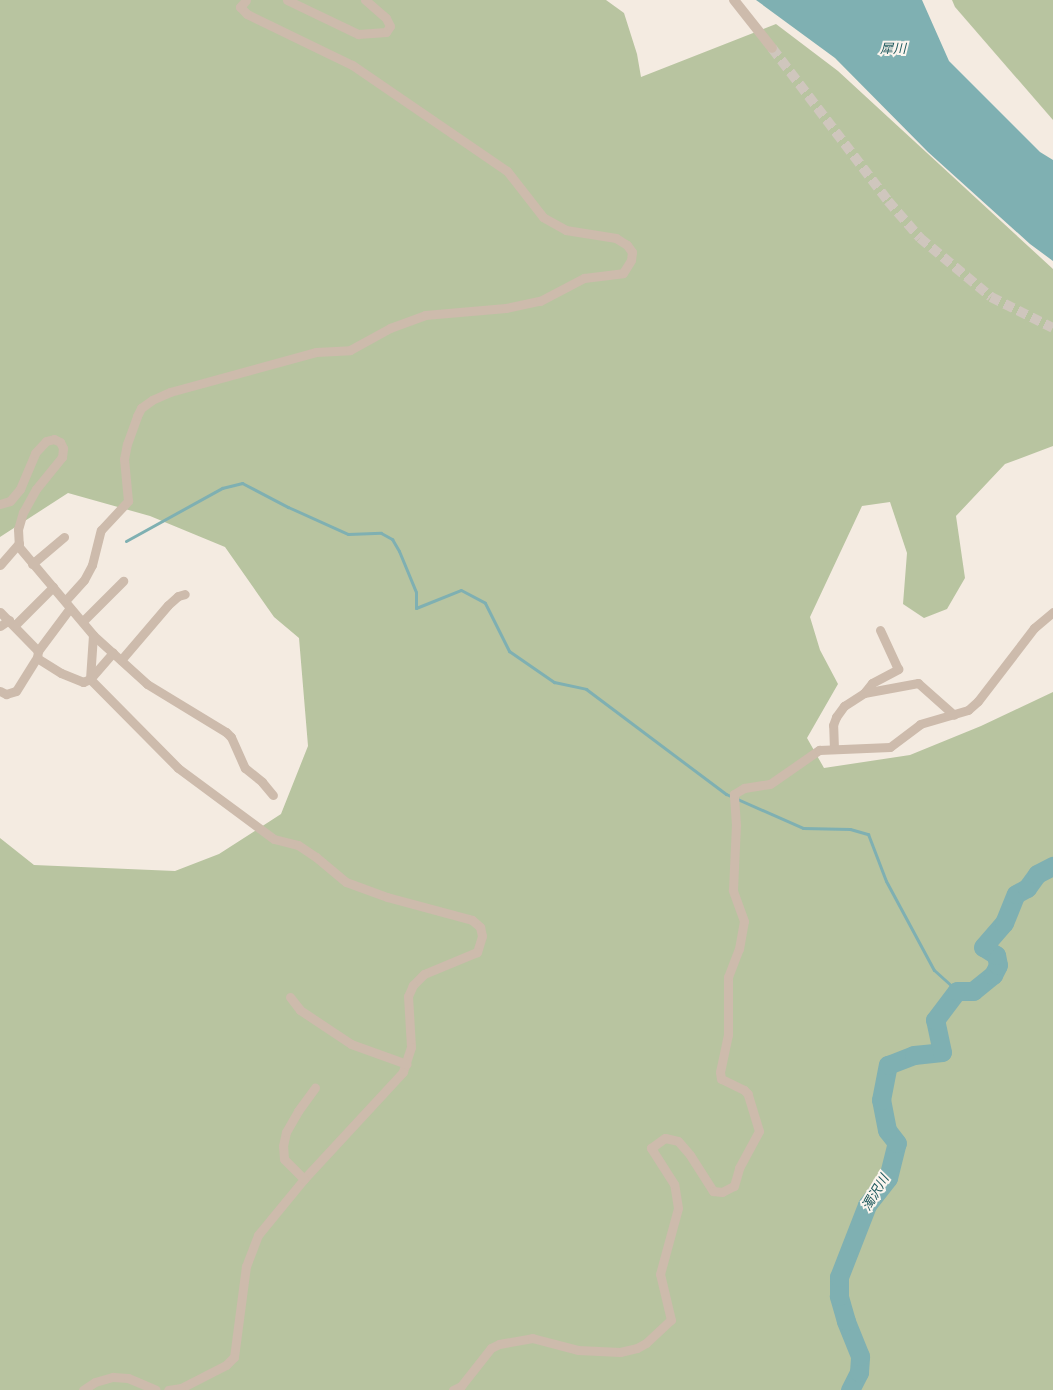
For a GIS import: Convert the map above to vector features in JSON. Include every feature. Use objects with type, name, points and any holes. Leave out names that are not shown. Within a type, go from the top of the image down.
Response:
[{"type":"street","points":[[0,691],[6,694],[16,690],[92,565],[101,530],[128,501],[124,459],[127,444],[136,416],[152,400],[178,390],[316,352],[350,350],[390,328],[425,315],[506,308],[540,301],[584,278],[623,273],[631,260],[632,252],[628,245],[616,238],[566,230],[543,217],[506,171],[352,65],[248,14],[240,7],[246,0]]},
{"type":"street","points":[[287,0],[358,34],[386,32],[390,26],[386,18],[365,0]]},
{"type":"street","points":[[734,0],[772,48]]},
{"type":"street","points":[[0,504],[10,501],[20,490],[35,452],[46,442],[54,439],[60,442],[63,448],[62,457],[36,489],[23,512],[18,529],[19,543],[32,564],[83,621],[93,635],[147,684],[231,736],[245,768],[262,782],[273,795]]},
{"type":"street","points":[[32,564],[64,537]]},
{"type":"street","points":[[0,565],[19,543]]},
{"type":"street","points":[[83,621],[123,581]]},
{"type":"street","points":[[0,626],[12,622],[53,587]]},
{"type":"street","points":[[121,660],[168,605],[178,596],[185,594]]},
{"type":"street","points":[[0,612],[12,622],[38,654],[74,679],[83,682],[90,679],[113,653]]},
{"type":"street","points":[[453,1390],[461,1386],[491,1348],[498,1344],[532,1338],[578,1350],[620,1352],[637,1348],[646,1343],[671,1320],[660,1274],[678,1208],[674,1184],[651,1148],[665,1138],[678,1141],[690,1155],[713,1191],[722,1192],[734,1186],[739,1168],[759,1131],[748,1094],[744,1090],[721,1079],[720,1072],[728,1035],[728,977],[739,949],[744,921],[733,890],[736,825],[734,796],[744,788],[770,784],[819,750],[890,747],[920,724],[968,710],[978,701],[1034,628],[1053,612]]},
{"type":"street","points":[[834,749],[833,725],[836,717],[844,706],[864,693],[872,683],[898,669],[880,630]]},
{"type":"street","points":[[93,635],[90,679],[178,768],[274,840],[298,845],[316,857],[346,882],[387,897],[456,915],[477,923],[482,936],[477,952],[424,974],[413,985],[408,996],[411,1047],[407,1064],[392,1085],[304,1179],[258,1235],[250,1251],[234,1357],[226,1365],[181,1388],[168,1390]]},
{"type":"street","points":[[864,693],[918,683],[954,715]]},
{"type":"street","points":[[290,997],[300,1010],[351,1044],[407,1064]]},
{"type":"street","points":[[304,1179],[284,1159],[283,1146],[290,1125],[315,1088]]},
{"type":"street","points":[[83,1390],[95,1382],[113,1377],[128,1378],[156,1390]]},
{"type":"green space","points":[[0,0],[606,0],[624,13],[637,54],[641,77],[776,24],[838,71],[1053,269],[1053,446],[1005,464],[956,516],[965,578],[947,609],[924,618],[903,604],[907,553],[890,502],[862,506],[810,617],[820,650],[838,684],[807,738],[824,768],[910,755],[981,726],[1053,692],[1053,1390],[0,1390],[0,838],[34,865],[175,871],[219,854],[281,814],[308,746],[299,638],[274,617],[225,547],[150,516],[68,493],[0,537]]},
{"type":"green space","points":[[952,0],[1053,0],[1053,120],[955,7]]},
{"type":"water","name":"犀川","points":[[756,0],[922,0],[949,61],[1040,152],[1053,160],[1053,261],[1030,244],[928,152],[835,58]]},
{"type":"waterway","points":[[126,541],[222,488],[242,483],[288,507],[348,534],[381,533],[392,539],[399,551],[416,592],[416,608],[461,590],[485,603],[509,651],[554,682],[586,689],[726,794],[803,828],[850,829],[868,834],[886,881],[934,970],[957,991]]},
{"type":"waterway","name":"濁沢川","points":[[850,1390],[859,1372],[860,1356],[846,1321],[839,1296],[839,1277],[867,1205],[888,1178],[897,1143],[887,1130],[881,1100],[888,1065],[914,1055],[942,1052],[935,1020],[957,991],[973,991],[993,975],[998,965],[996,955],[983,947],[1004,923],[1016,894],[1027,888],[1037,874],[1053,866]]},
{"type":"tunnel","points":[[772,48],[888,201],[920,238],[991,297],[1053,328]]}]
